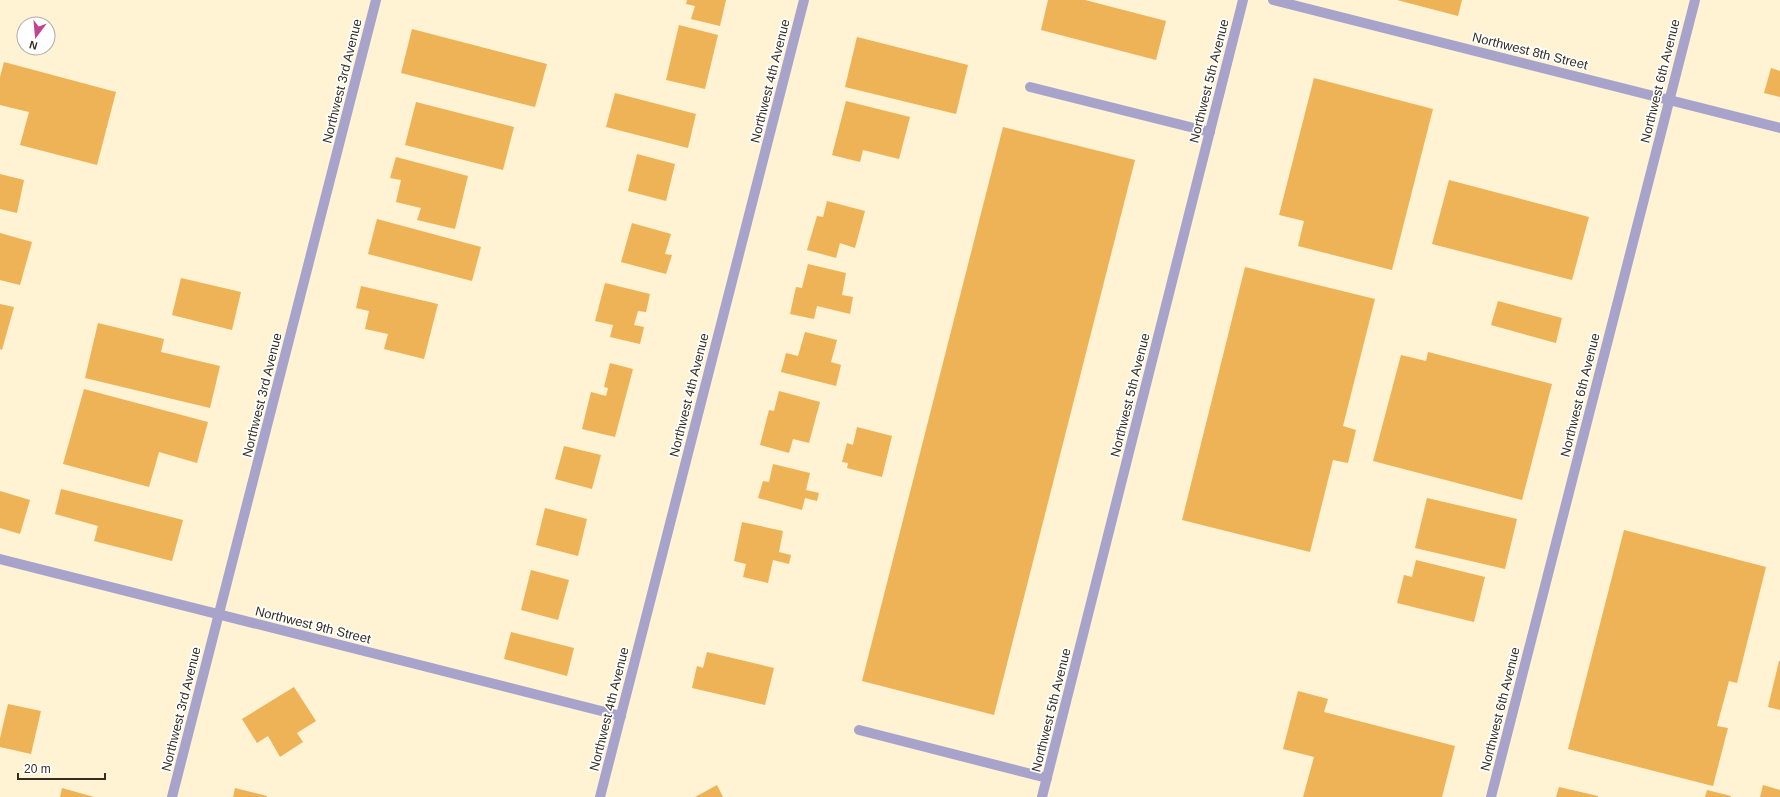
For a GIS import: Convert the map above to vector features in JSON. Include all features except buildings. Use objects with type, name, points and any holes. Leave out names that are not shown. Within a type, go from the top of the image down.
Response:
[{"type":"street","name":"Northwest 3rd Avenue","points":[[172,797],[376,0]]},
{"type":"street","name":"Northwest 4th Avenue","points":[[600,797],[804,0]]},
{"type":"street","name":"Northwest 5th Avenue","points":[[1042,797],[1244,0]]},
{"type":"street","name":"Northwest 8th Street","points":[[1274,0],[1780,128]]},
{"type":"street","name":"Northwest 6th Avenue","points":[[1491,797],[1694,0]]},
{"type":"street","points":[[1030,87],[1210,132]]},
{"type":"street","name":"Northwest 9th Street","points":[[0,559],[621,716]]},
{"type":"street","points":[[859,730],[1047,778]]}]
